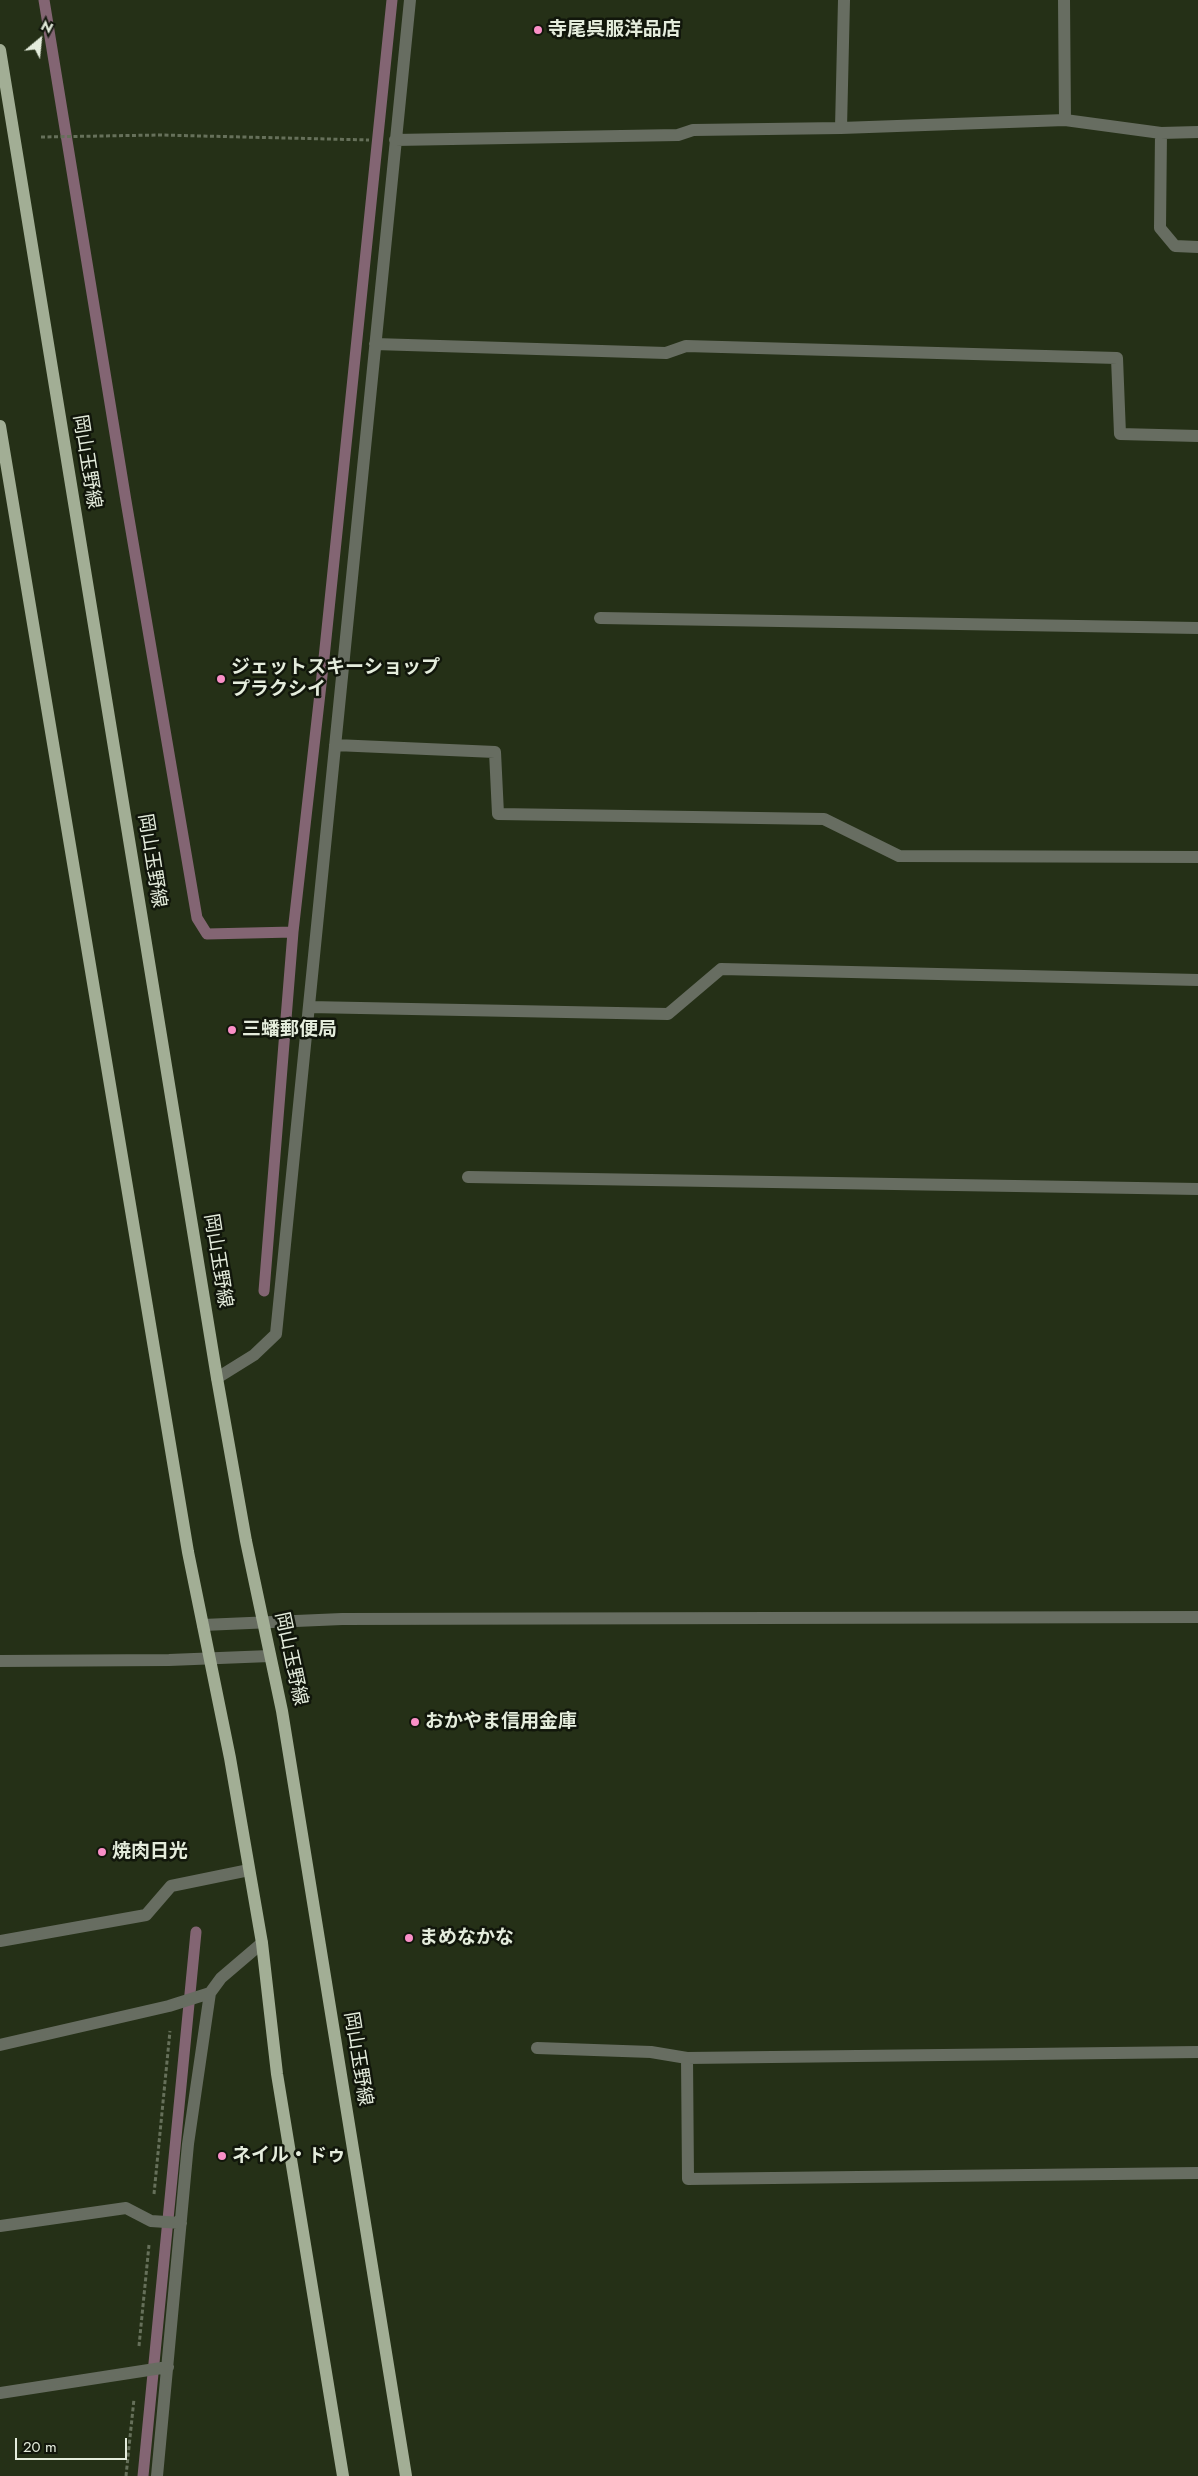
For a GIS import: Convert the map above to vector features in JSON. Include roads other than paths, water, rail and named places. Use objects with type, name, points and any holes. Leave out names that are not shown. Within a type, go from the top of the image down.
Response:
[{"type":"main road","name":"岡山玉野線","points":[[0,50],[217,1378],[239,1509],[282,1711],[406,2476]]},
{"type":"main road","points":[[0,426],[188,1552],[210,1658],[262,1943],[277,2074],[343,2476]]},
{"type":"street","points":[[217,1378],[254,1355],[276,1334],[410,0]]},
{"type":"street","points":[[841,128],[844,0]]},
{"type":"street","points":[[1064,0],[1065,120]]},
{"type":"street","points":[[395,140],[678,135],[693,130],[841,128],[1065,120],[1161,133],[1198,132]]},
{"type":"street","points":[[1161,133],[1160,228],[1175,246],[1198,246]]},
{"type":"street","points":[[375,344],[666,353],[686,346],[1117,358],[1120,434],[1198,436]]},
{"type":"street","points":[[600,618],[1198,628]]},
{"type":"street","points":[[335,745],[495,752],[498,814],[824,819],[899,856],[1198,858]]},
{"type":"street","points":[[309,1007],[668,1014],[721,969],[1198,980]]},
{"type":"street","points":[[468,1177],[1198,1190]]},
{"type":"street","points":[[203,1625],[352,1618],[1198,1618]]},
{"type":"street","points":[[0,1661],[270,1656]]},
{"type":"street","points":[[0,1941],[146,1915],[171,1886],[249,1870]]},
{"type":"street","points":[[157,2476],[164,2367],[177,2223],[210,1992],[221,1978],[262,1943]]},
{"type":"street","points":[[0,2045],[177,2003],[210,1992]]},
{"type":"street","points":[[537,2048],[651,2052],[686,2058],[1198,2052]]},
{"type":"street","points":[[686,2058],[688,2179],[1198,2173]]},
{"type":"street","points":[[0,2226],[126,2208],[151,2221],[177,2223]]},
{"type":"street","points":[[0,2392],[164,2367]]},
{"type":"waterway","points":[[44,0],[197,918],[207,934],[293,932]]},
{"type":"waterway","points":[[264,1291],[293,932],[324,658],[392,0]]},
{"type":"waterway","points":[[143,2476],[196,1932]]},
{"type":"place","name":"寺尾呉服洋品店","points":[[538,30]]},
{"type":"place","name":"ジェットスキーショップ プラクシイ","points":[[221,679]]},
{"type":"place","name":"三蟠郵便局","points":[[232,1030]]},
{"type":"place","name":"おかやま信用金庫","points":[[415,1722]]},
{"type":"place","name":"焼肉日光","points":[[102,1852]]},
{"type":"place","name":"まめなかな","points":[[409,1938]]},
{"type":"place","name":"ネイル・ドゥ","points":[[222,2156]]}]
